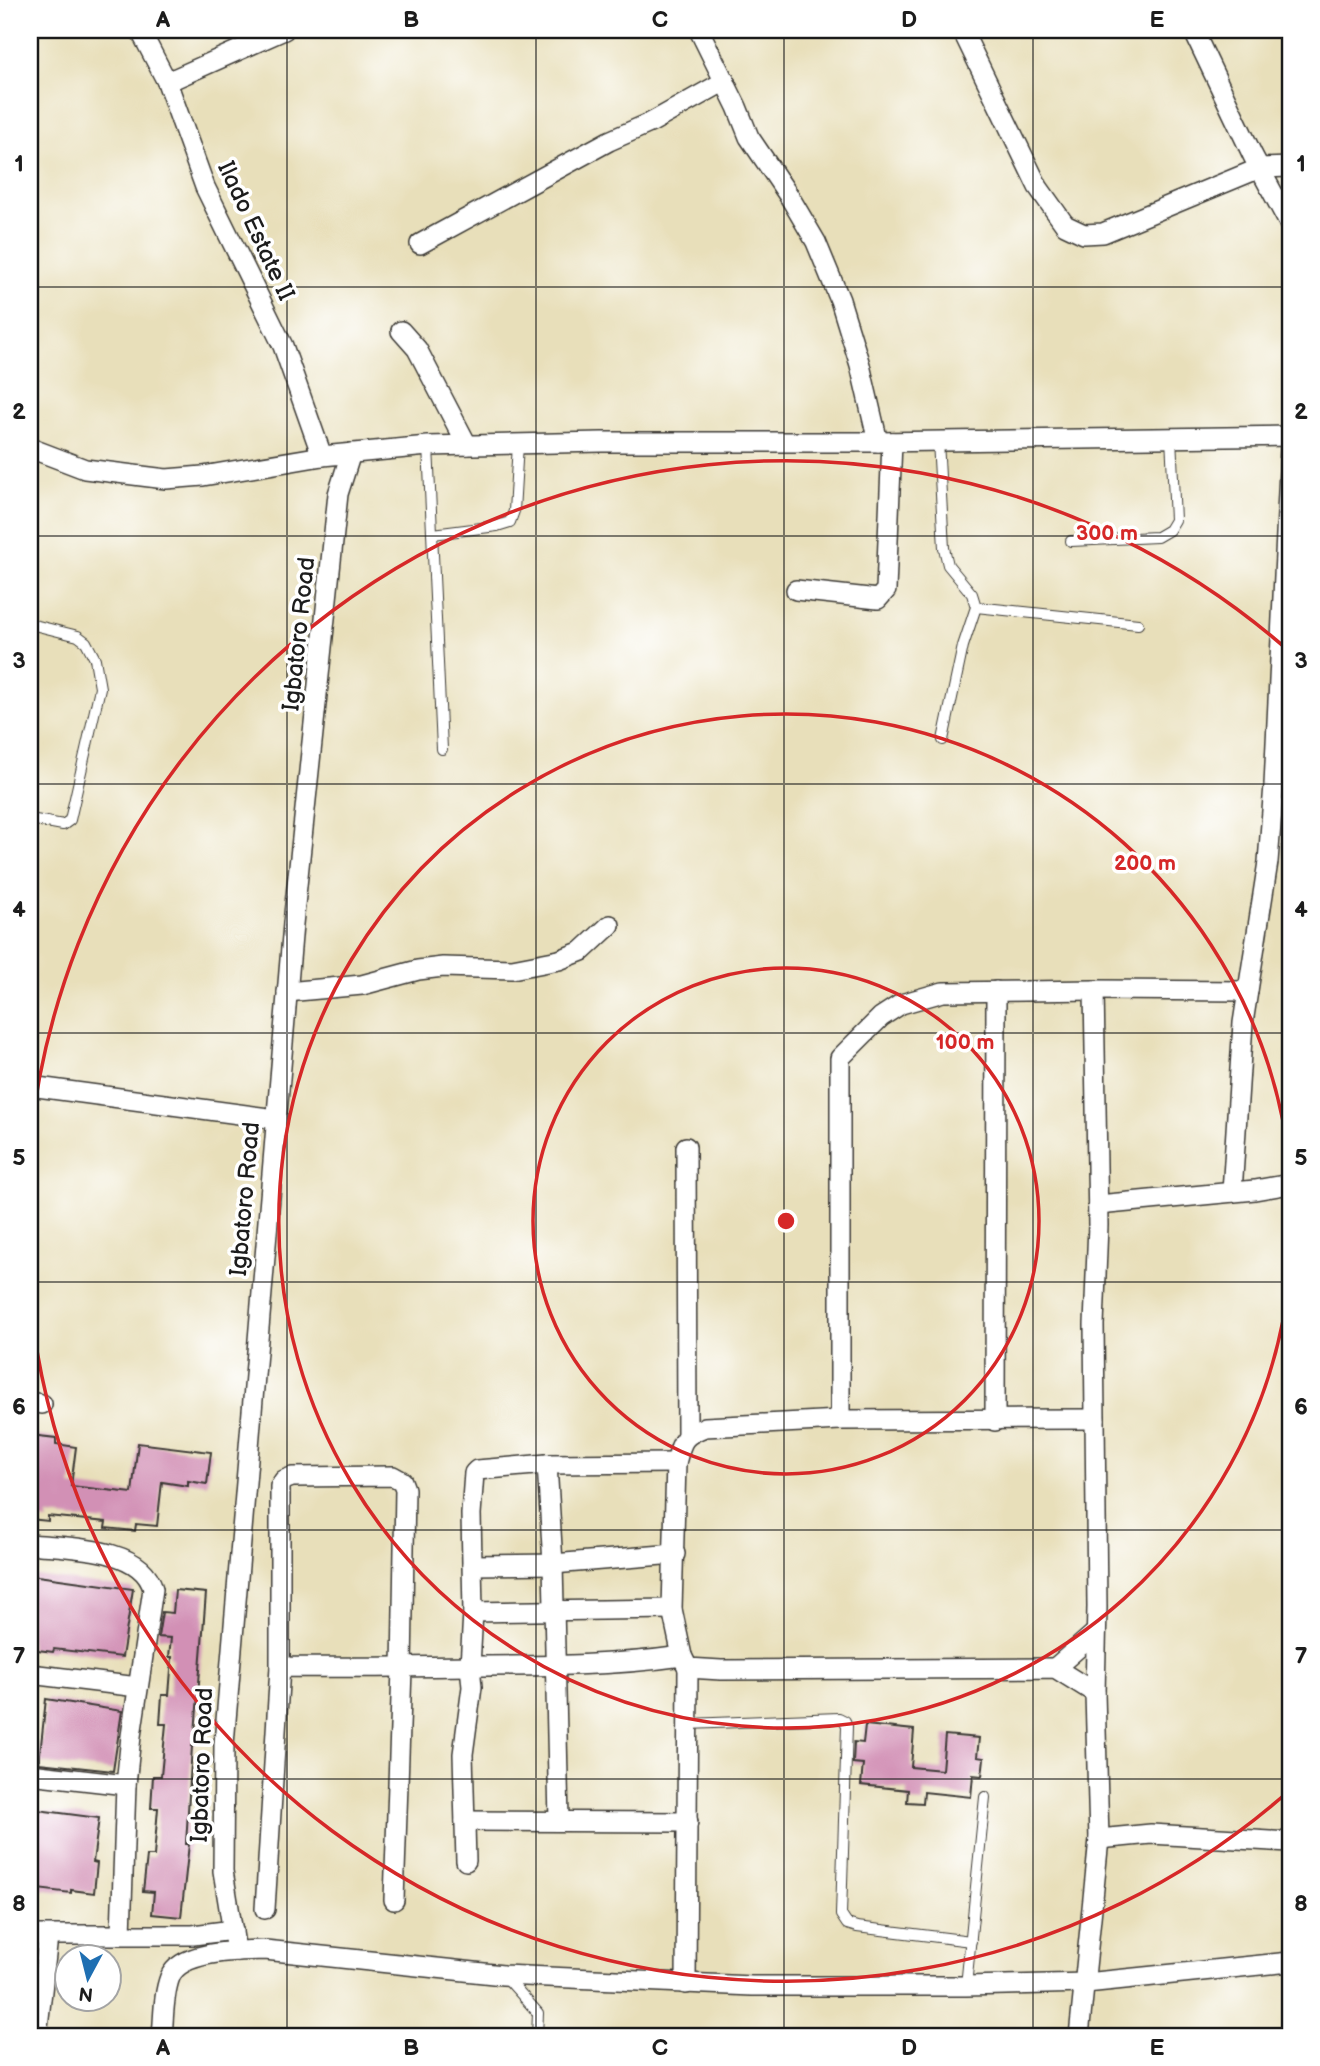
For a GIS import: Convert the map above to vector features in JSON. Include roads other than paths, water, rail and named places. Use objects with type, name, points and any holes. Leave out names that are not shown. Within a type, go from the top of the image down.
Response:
[{"type":"street","name":"Ilado Estate II","points":[[140,30],[167,82],[205,187],[283,346],[321,456]]},
{"type":"street","points":[[167,82],[285,30]]},
{"type":"street","points":[[699,30],[725,80],[749,136],[816,242],[848,326],[885,442],[886,590],[883,595],[878,599],[796,590]]},
{"type":"street","points":[[962,30],[1038,187],[1065,225],[1084,234],[1103,233],[1260,168],[1290,167]]},
{"type":"street","points":[[1193,30],[1290,225]]},
{"type":"street","points":[[421,244],[609,141],[652,122],[725,80]]},
{"type":"street","points":[[401,331],[417,349],[467,445]]},
{"type":"street","points":[[30,448],[85,469],[166,479],[203,476],[321,456],[428,446],[1290,436]]},
{"type":"street","points":[[1232,1192],[1244,1023],[1268,862],[1290,450]]},
{"type":"street","name":"Igbatoro Road","points":[[236,1951],[223,1871],[225,1744],[287,992],[338,494],[351,453]]},
{"type":"street","points":[[287,992],[362,985],[418,970],[443,967],[512,969],[559,960],[582,951],[610,925]]},
{"type":"street","points":[[1079,2036],[1099,1839],[1095,1693],[1094,1325],[1098,1205],[1094,990]]},
{"type":"street","points":[[995,1421],[996,991]]},
{"type":"street","points":[[841,1420],[840,1058],[881,1017],[901,1004],[943,992],[1248,991]]},
{"type":"street","points":[[30,1086],[276,1119]]},
{"type":"street","points":[[686,1147],[687,1434],[681,1443],[676,1463],[672,1609],[685,1662],[688,1724],[686,1984]]},
{"type":"street","points":[[1098,1205],[1290,1184]]},
{"type":"street","points":[[687,1434],[705,1427],[841,1420],[1094,1419]]},
{"type":"street","points":[[466,1861],[463,1754],[471,1707],[471,1514],[474,1473],[477,1470],[547,1464],[676,1463]]},
{"type":"street","points":[[547,1464],[553,1564],[559,1821]]},
{"type":"street","points":[[265,1909],[280,1667],[280,1486],[284,1480],[292,1477],[393,1475],[402,1481],[405,1489],[394,1900]]},
{"type":"street","points":[[30,1544],[118,1555],[140,1567],[150,1578],[153,1589],[126,1785],[121,1934]]},
{"type":"street","points":[[472,1565],[553,1564],[675,1554]]},
{"type":"street","points":[[473,1612],[672,1609]]},
{"type":"street","points":[[1055,1668],[1096,1632]]},
{"type":"street","points":[[280,1667],[402,1668],[685,1662],[721,1670],[1055,1668],[1095,1693]]},
{"type":"street","points":[[30,1674],[138,1687]]},
{"type":"street","points":[[30,1774],[126,1785]]},
{"type":"street","points":[[465,1821],[688,1822]]},
{"type":"street","points":[[1099,1839],[1151,1834],[1290,1842]]},
{"type":"street","points":[[37,2036],[39,1936],[192,1935],[233,1930]]},
{"type":"street","points":[[162,2036],[171,1974],[187,1959],[236,1951],[265,1950],[503,1975],[686,1984],[966,1986],[1086,1983],[1290,1962]]},
{"type":"lane","points":[[1071,541],[1157,537],[1169,530],[1175,520],[1171,437]]},
{"type":"lane","points":[[938,441],[944,548],[948,565],[972,594],[975,607],[963,646],[943,740]]},
{"type":"lane","points":[[433,534],[510,522],[514,511],[519,444]]},
{"type":"lane","points":[[428,446],[442,749]]},
{"type":"lane","points":[[975,607],[1138,624]]},
{"type":"lane","points":[[30,624],[78,636],[86,642],[95,659],[100,688],[70,820],[63,825],[30,819]]},
{"type":"lane","points":[[688,1724],[839,1718],[845,1721],[848,1726],[841,1915],[848,1924],[857,1927],[971,1941]]},
{"type":"lane","points":[[966,1986],[985,1797]]},
{"type":"lane","points":[[503,1975],[538,2012],[537,2036]]}]
